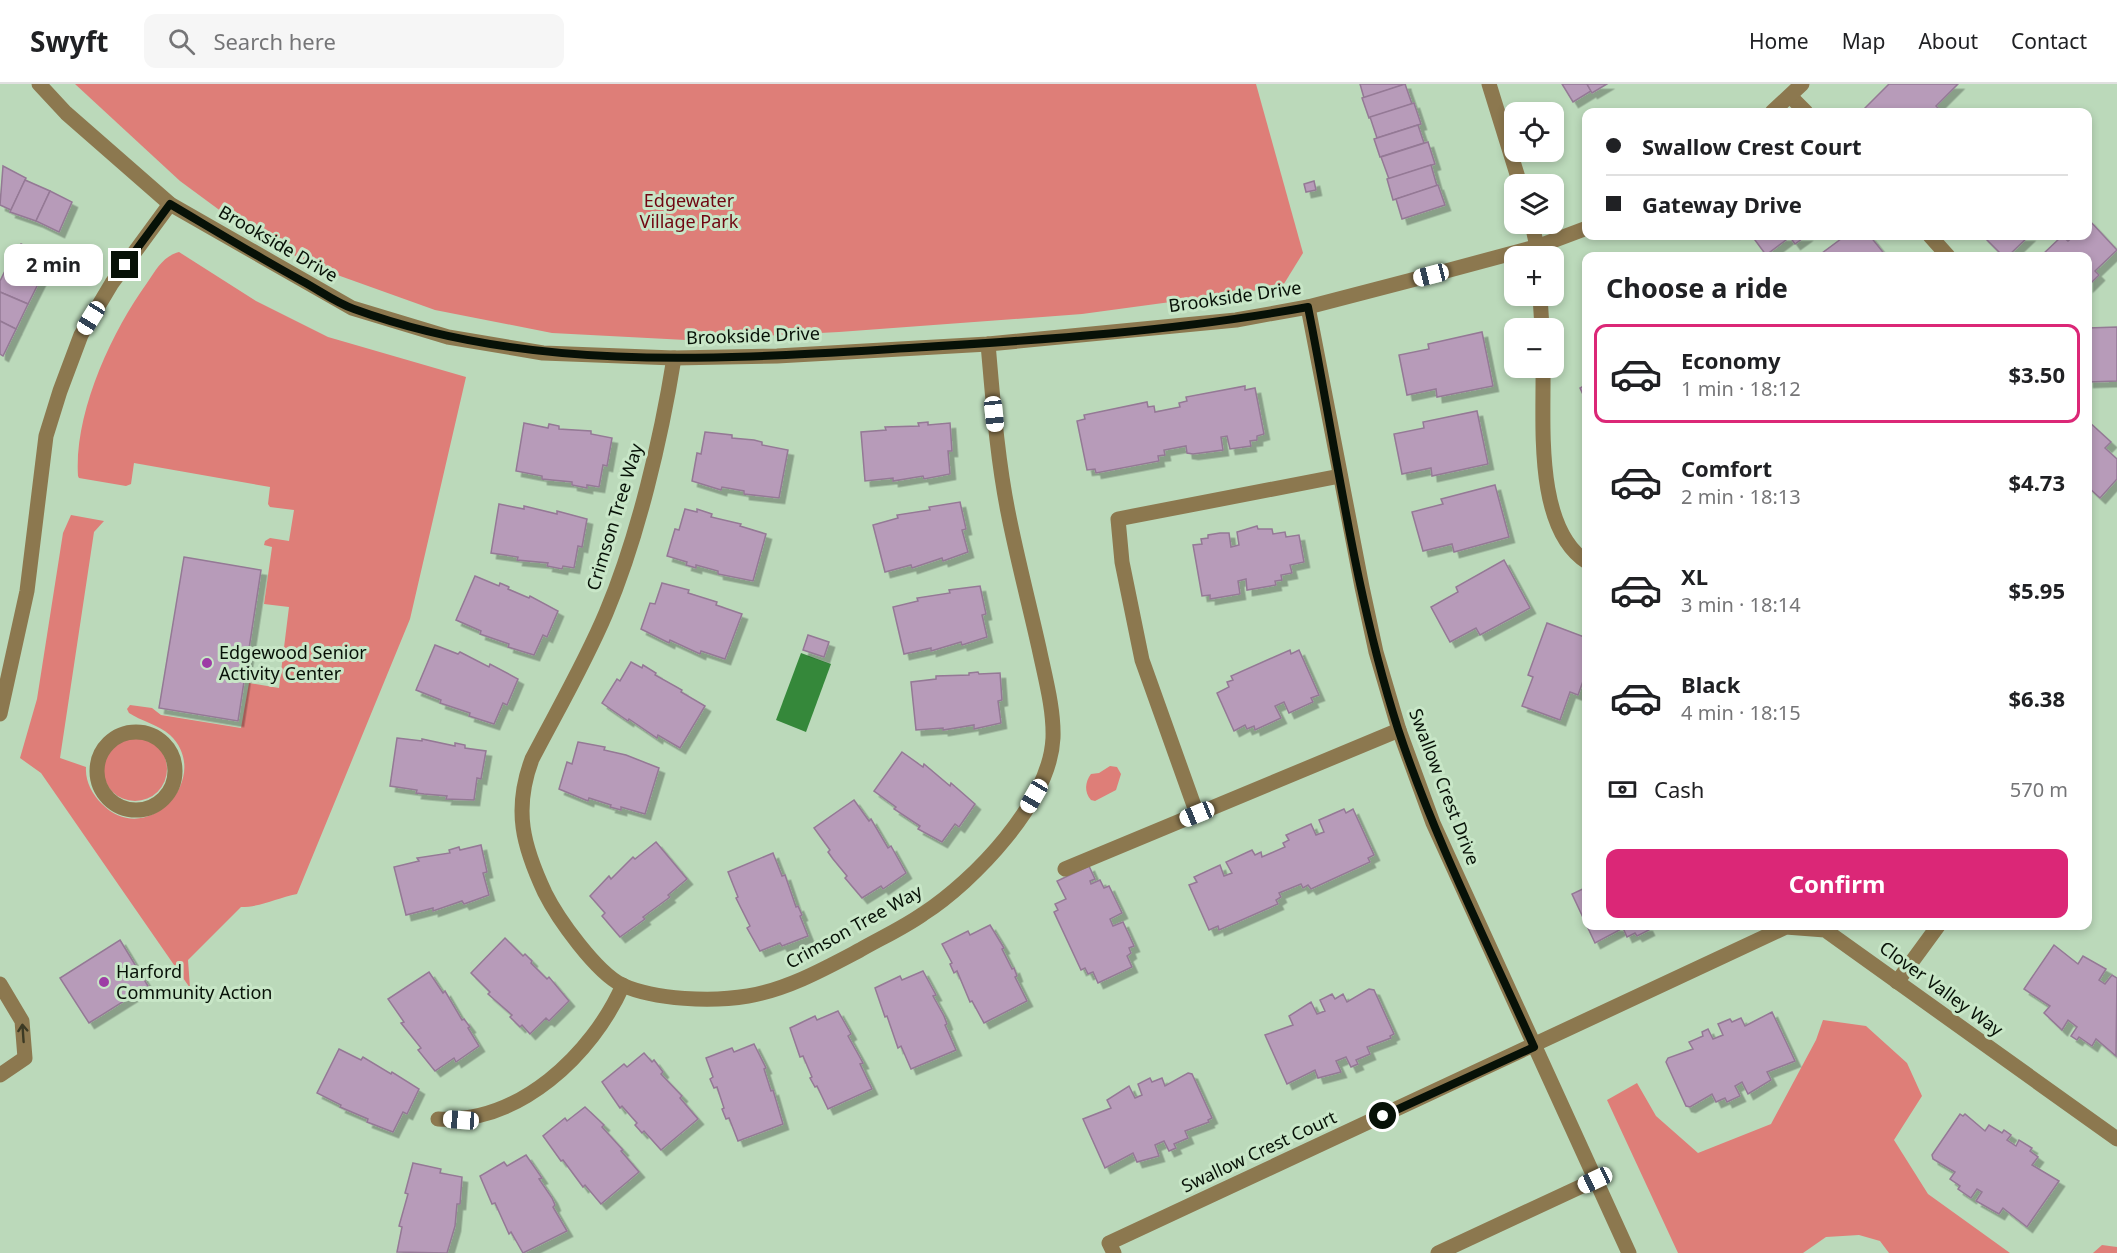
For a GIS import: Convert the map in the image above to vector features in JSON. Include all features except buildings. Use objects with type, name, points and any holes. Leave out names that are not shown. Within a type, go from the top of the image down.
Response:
[{"type":"street","name":"Brookside Drive","points":[[39,84],[66,113],[170,204],[255,255],[362,312],[448,337],[543,353],[674,358],[777,356],[988,344],[1236,320],[1308,307],[1504,259]]},
{"type":"street","points":[[1489,84],[1517,174]]},
{"type":"street","points":[[1777,108],[1802,84]]},
{"type":"street","points":[[1791,97],[1802,108]]},
{"type":"street","points":[[0,714],[27,591],[46,436],[60,391],[81,335],[112,284],[170,204]]},
{"type":"street","name":"Brookside Drive","points":[[1549,246],[1582,230]]},
{"type":"street","points":[[1934,240],[1944,252]]},
{"type":"street","name":"Swallow Crest Drive","points":[[1308,307],[1376,652],[1399,730],[1433,823],[1629,1253]]},
{"type":"street","name":"Crimson Tree Way","points":[[674,358],[664,423],[630,541],[606,612],[532,759],[523,783],[521,815],[526,849],[554,910],[609,976],[623,985],[664,996],[726,998],[749,996],[794,984],[924,914],[1007,839],[1041,783],[1053,739],[1048,687],[1004,489],[988,344]]},
{"type":"street","points":[[1543,378],[1545,449],[1551,509],[1568,543],[1582,557]]},
{"type":"street","points":[[1197,814],[1142,660],[1122,562],[1118,519],[1341,476]]},
{"type":"street","points":[[1065,869],[1399,730]]},
{"type":"street","points":[[134,731],[148,733],[161,740],[170,751],[175,765],[175,779],[169,793],[159,803],[146,809],[131,810],[117,806],[106,796],[98,783],[96,769],[100,755],[108,743],[119,734],[134,731]]},
{"type":"street","name":"Clover Valley Way","points":[[1534,1047],[1780,930]]},
{"type":"street","name":"Clover Valley Way","points":[[1825,930],[2117,1139]]},
{"type":"street","points":[[1897,982],[1935,930]]},
{"type":"street","points":[[0,984],[22,1021],[25,1058],[0,1075]]},
{"type":"street","points":[[438,1119],[461,1120],[489,1112],[514,1103],[543,1087],[601,1027],[623,985]]},
{"type":"street","name":"Swallow Crest Court","points":[[1114,1253],[1109,1243],[1534,1047]]},
{"type":"street","points":[[1438,1253],[1595,1180]]},
{"type":"green space","name":"Edgewater Village Park","points":[[75,84],[1256,84],[1303,253],[1282,287],[1082,314],[839,332],[686,340],[552,333],[435,310],[329,272],[256,237],[180,181]]},
{"type":"green space","points":[[179,252],[256,301],[328,337],[466,377],[410,619],[297,894],[262,904],[241,907],[188,960],[190,988],[41,773],[20,758],[37,699],[63,533],[71,515],[104,521],[94,532],[60,758],[86,767],[90,787],[102,804],[120,816],[138,819],[155,813],[169,802],[180,787],[184,770],[182,752],[166,732],[129,713],[127,709],[130,705],[152,708],[161,715],[241,728],[249,683],[279,688],[289,607],[264,604],[272,547],[264,545],[265,541],[270,538],[289,541],[294,510],[270,507],[268,504],[270,487],[134,463],[131,484],[126,486],[78,476],[78,452],[82,426],[108,349],[120,325],[157,269],[164,260]]},
{"type":"green space","points":[[135,737],[153,743],[161,751],[167,769],[161,787],[153,795],[135,801],[117,795],[109,787],[103,769],[109,751],[117,743]]},
{"type":"green space","points":[[1110,766],[1117,767],[1121,774],[1116,790],[1095,801],[1091,800],[1086,790],[1089,777]]},
{"type":"green space","points":[[1823,1020],[1866,1026],[1907,1063],[1922,1096],[1894,1140],[1928,1194],[2010,1253],[1889,1253],[1880,1241],[1859,1235],[1826,1237],[1803,1253],[1678,1253],[1607,1100],[1637,1083],[1656,1116],[1698,1153],[1771,1124],[1816,1040]]},
{"type":"green space","points":[[2102,1245],[2117,1247],[2117,1253],[2093,1253]]},
{"type":"shaded area","points":[[801,653],[831,664],[806,732],[776,720]]},
{"type":"place","name":"Edgewood Senior Activity Center","points":[[207,663]]},
{"type":"place","name":"Harford Community Action","points":[[104,982]]},
{"type":"route","points":[[125,265],[170,204],[245,249],[352,308],[448,337],[543,353],[674,358],[777,356],[988,344],[1236,320],[1308,307],[1376,652],[1399,730],[1433,823],[1534,1047],[1383,1116]]}]
